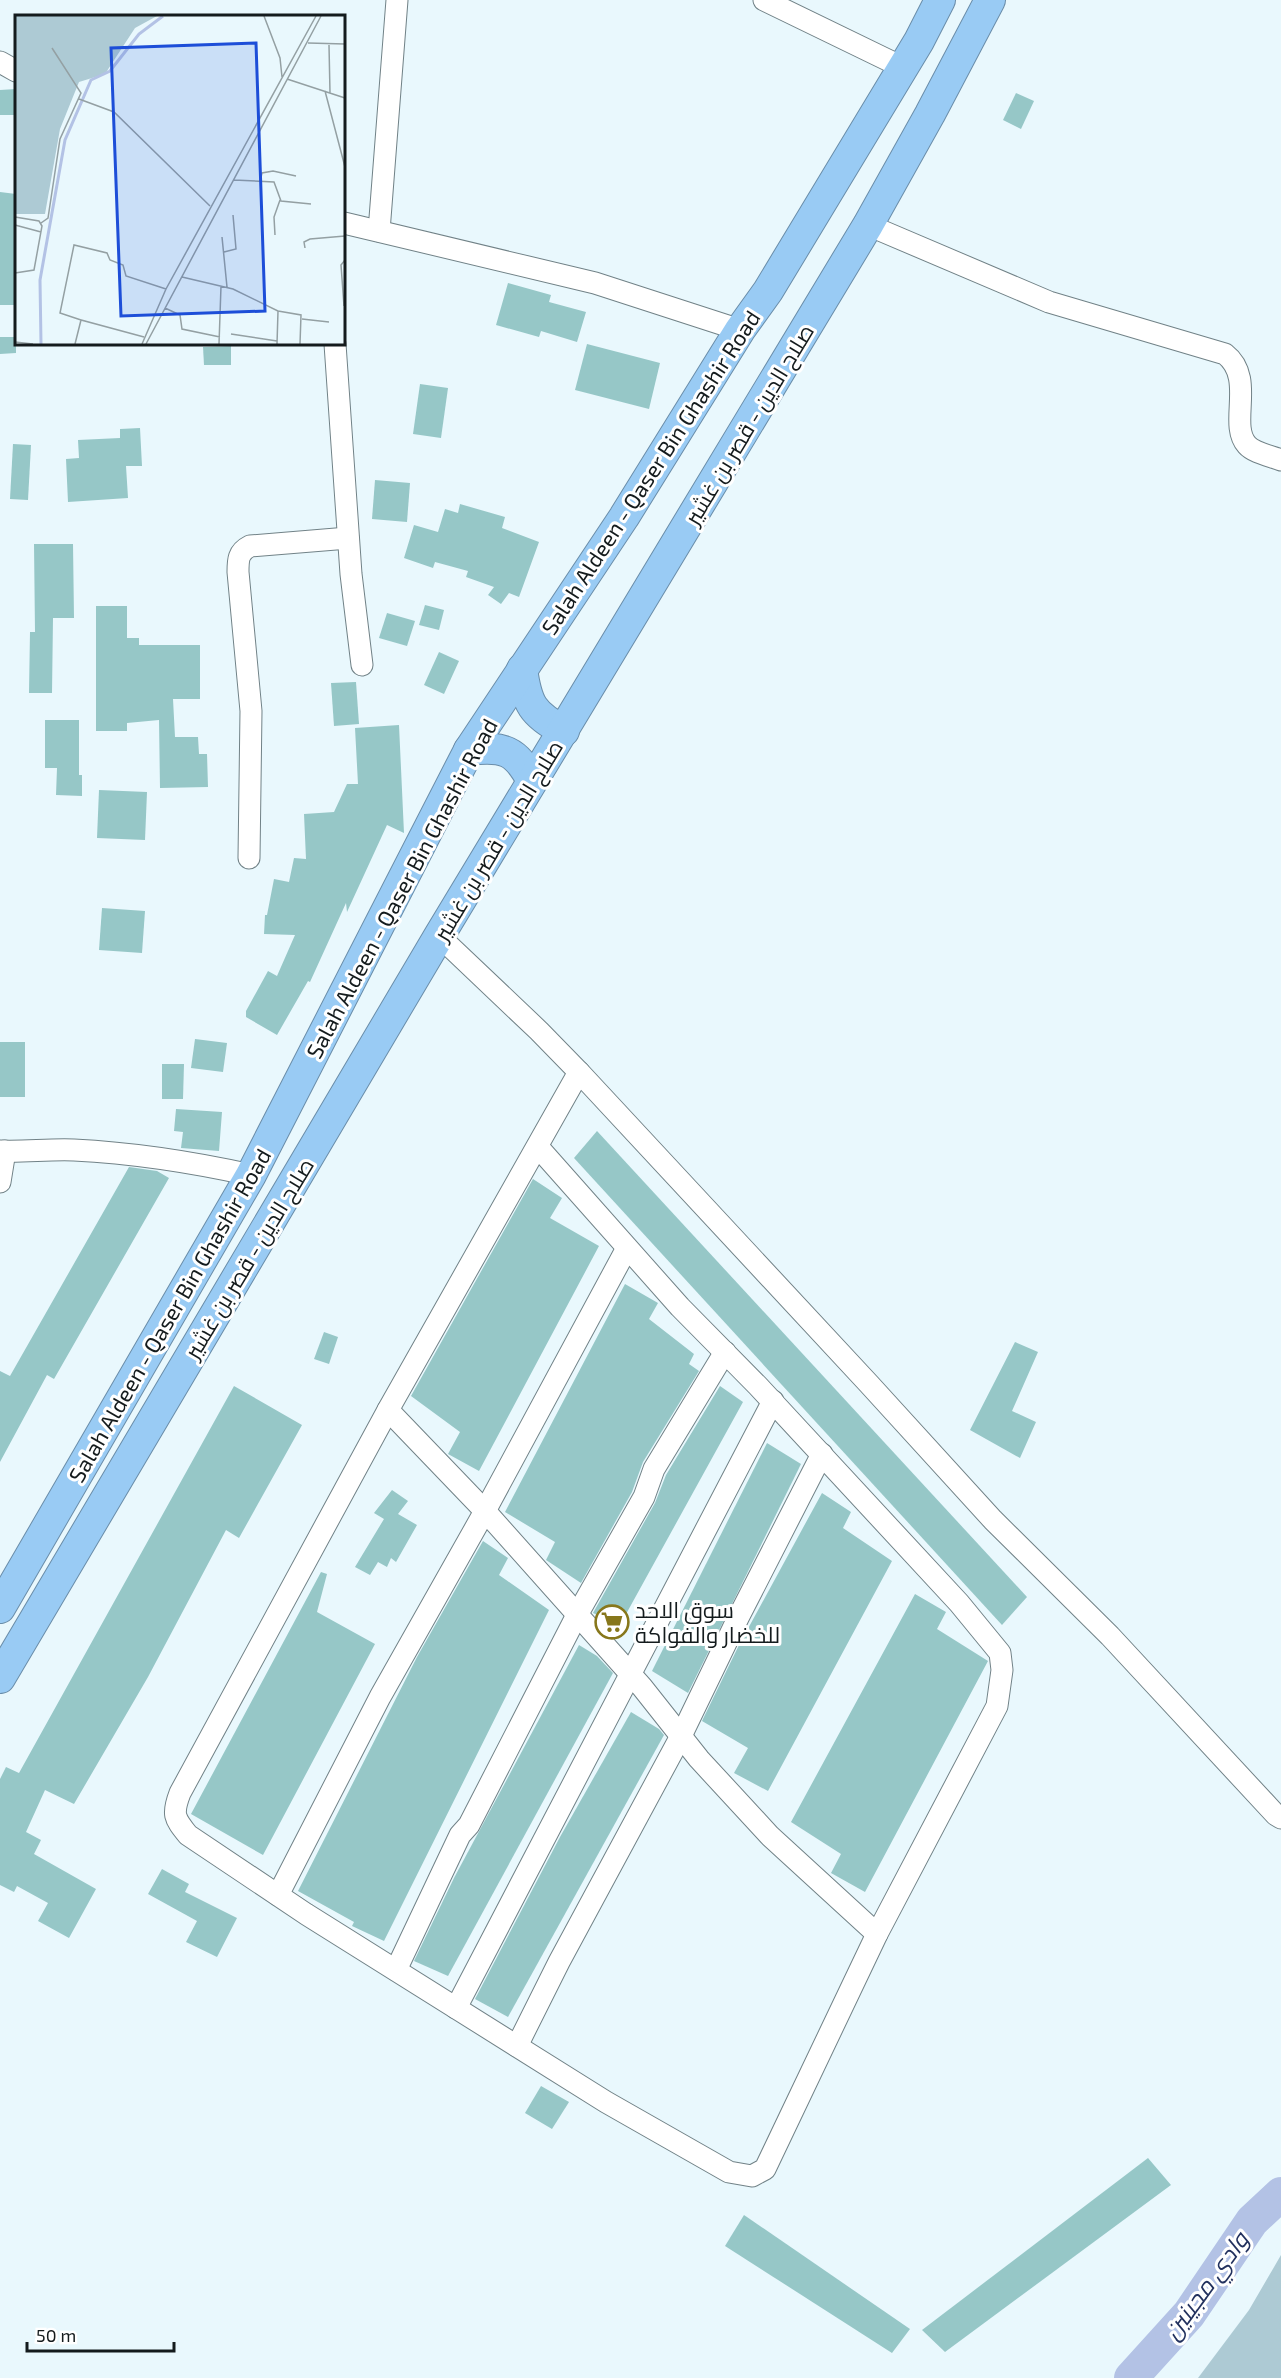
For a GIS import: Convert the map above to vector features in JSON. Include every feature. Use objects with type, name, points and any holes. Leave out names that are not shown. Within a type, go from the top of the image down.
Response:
[{"type":"highway","name":"Salah Aldeen - Qaser Bin Ghashir Road","points":[[0,1608],[251,1175],[470,750],[624,517],[740,330],[768,291],[940,0]]},
{"type":"highway","name":"صلاح الدين - قصر بن غشير","points":[[0,1678],[439,936],[868,225],[990,0]]},
{"type":"highway","points":[[522,669],[531,708],[549,724],[564,731]]},
{"type":"highway","points":[[470,750],[487,748],[502,750],[515,756],[523,763],[532,781]]},
{"type":"street","points":[[379,231],[397,0]]},
{"type":"street","points":[[764,0],[902,67]]},
{"type":"street","points":[[0,62],[15,70]]},
{"type":"street","points":[[345,223],[595,283],[740,330]]},
{"type":"street","points":[[868,225],[1048,302],[1225,354],[1233,360],[1239,374],[1244,441],[1253,449],[1281,459]]},
{"type":"street","points":[[335,345],[348,538],[362,665]]},
{"type":"street","points":[[249,858],[251,711],[238,572],[239,557],[243,550],[250,546],[348,538]]},
{"type":"street","points":[[439,936],[539,1030],[993,1520],[1110,1636],[1281,1818]]},
{"type":"street","points":[[538,1147],[680,1307],[773,1401],[959,1603],[1000,1653],[1002,1670],[997,1706],[877,1935],[765,2169],[752,2176],[729,2172],[606,2102],[396,1970],[188,1835],[176,1820],[174,1809],[180,1793],[388,1410],[579,1072]]},
{"type":"street","points":[[0,1182],[3,1151],[71,1150],[141,1154],[251,1175]]},
{"type":"street","points":[[278,1895],[380,1697],[485,1511],[627,1248]]},
{"type":"street","points":[[396,1970],[460,1835],[469,1825],[576,1615],[644,1497],[654,1469],[724,1352]]},
{"type":"street","points":[[456,2008],[773,1401]]},
{"type":"street","points":[[388,1410],[485,1511],[631,1674],[699,1759],[770,1836],[877,1935]]},
{"type":"street","points":[[517,2046],[564,1952],[681,1736],[739,1616],[822,1455]]},
{"type":"shaded area","points":[[1281,2255],[1281,2378],[1198,2378],[1249,2310]]},
{"type":"building","points":[[15,89],[15,115],[0,115],[0,90]]},
{"type":"building","points":[[1016,93],[1034,101],[1021,129],[1003,120]]},
{"type":"building","points":[[0,192],[15,194],[15,305],[0,305]]},
{"type":"building","points":[[508,283],[551,295],[549,302],[586,312],[577,342],[541,331],[539,337],[496,325]]},
{"type":"building","points":[[0,337],[15,337],[16,353],[0,354]]},
{"type":"building","points":[[587,344],[660,363],[649,409],[575,390]]},
{"type":"building","points":[[231,346],[231,365],[204,365],[203,347]]},
{"type":"building","points":[[420,384],[448,388],[441,438],[413,434]]},
{"type":"building","points":[[140,428],[142,466],[126,466],[128,498],[68,502],[66,459],[79,458],[78,440],[120,438],[120,429]]},
{"type":"building","points":[[13,444],[31,445],[28,500],[10,499]]},
{"type":"building","points":[[375,480],[410,483],[407,522],[372,519]]},
{"type":"building","points":[[460,504],[505,517],[502,528],[539,542],[519,597],[509,593],[501,604],[488,595],[494,587],[466,577],[468,571],[435,562],[433,568],[404,558],[414,525],[438,532],[445,509],[458,513]]},
{"type":"building","points":[[34,544],[73,544],[74,618],[53,618],[52,693],[29,693],[30,632],[35,632]]},
{"type":"building","points":[[425,605],[444,610],[439,630],[419,625]]},
{"type":"building","points":[[96,606],[127,606],[127,638],[139,638],[139,645],[200,645],[200,699],[173,699],[175,737],[198,737],[199,754],[207,754],[208,787],[160,788],[159,720],[127,723],[127,731],[96,731]]},
{"type":"building","points":[[387,613],[415,621],[407,646],[379,638]]},
{"type":"building","points":[[439,652],[459,661],[444,694],[424,685]]},
{"type":"building","points":[[356,682],[359,724],[334,726],[331,683]]},
{"type":"building","points":[[45,720],[79,720],[79,775],[82,775],[82,796],[56,795],[57,768],[45,768]]},
{"type":"building","points":[[399,725],[404,833],[387,825],[347,912],[346,903],[310,982],[308,981],[277,1035],[246,1017],[246,1011],[268,971],[277,976],[295,935],[264,934],[265,915],[267,915],[274,879],[289,882],[294,858],[306,859],[304,814],[334,812],[347,784],[358,784],[355,728]]},
{"type":"building","points":[[99,790],[147,792],[145,840],[97,838]]},
{"type":"building","points":[[102,908],[145,911],[142,953],[99,950]]},
{"type":"building","points":[[195,1039],[227,1043],[223,1072],[191,1068]]},
{"type":"building","points":[[0,1042],[25,1042],[25,1097],[0,1097]]},
{"type":"building","points":[[162,1064],[184,1064],[183,1099],[162,1099]]},
{"type":"building","points":[[176,1109],[222,1112],[219,1151],[181,1148],[183,1132],[174,1131]]},
{"type":"building","points":[[597,1131],[1027,1597],[1002,1625],[574,1158]]},
{"type":"building","points":[[129,1167],[157,1171],[169,1178],[54,1379],[47,1375],[0,1462],[0,1371],[10,1376]]},
{"type":"building","points":[[533,1179],[562,1198],[550,1218],[599,1246],[479,1471],[448,1454],[460,1432],[411,1396]]},
{"type":"building","points":[[625,1284],[658,1303],[649,1319],[694,1354],[689,1364],[699,1371],[643,1462],[632,1492],[581,1583],[546,1560],[555,1542],[505,1512]]},
{"type":"building","points":[[324,1332],[338,1337],[329,1364],[314,1359]]},
{"type":"building","points":[[1015,1342],[1038,1352],[1012,1411],[1036,1422],[1020,1458],[970,1430]]},
{"type":"building","points":[[234,1386],[302,1425],[239,1538],[226,1530],[148,1677],[74,1804],[45,1790],[26,1832],[41,1840],[34,1854],[96,1889],[69,1938],[38,1921],[48,1903],[17,1886],[14,1892],[0,1885],[0,1779],[6,1767],[19,1773]]},
{"type":"building","points":[[720,1386],[743,1402],[620,1625],[593,1613],[655,1503],[666,1475]]},
{"type":"building","points":[[767,1443],[801,1464],[688,1693],[652,1671]]},
{"type":"building","points":[[392,1490],[408,1501],[398,1514],[417,1525],[396,1562],[391,1558],[387,1567],[378,1562],[370,1575],[355,1567],[384,1519],[374,1513]]},
{"type":"building","points":[[822,1493],[851,1512],[843,1528],[892,1561],[768,1791],[734,1773],[748,1748],[702,1721],[739,1645]]},
{"type":"building","points":[[483,1541],[508,1558],[499,1575],[549,1610],[384,1941],[352,1926],[354,1922],[298,1891],[417,1657]]},
{"type":"building","points":[[321,1572],[327,1574],[317,1612],[375,1644],[263,1855],[191,1814]]},
{"type":"building","points":[[915,1594],[946,1612],[937,1629],[988,1661],[865,1892],[831,1873],[841,1854],[791,1822]]},
{"type":"building","points":[[579,1645],[597,1656],[613,1673],[448,1976],[414,1961],[454,1878]]},
{"type":"building","points":[[631,1712],[659,1729],[664,1735],[508,2017],[475,1999],[560,1837]]},
{"type":"building","points":[[162,1869],[189,1884],[185,1892],[237,1918],[217,1957],[186,1942],[197,1921],[148,1894]]},
{"type":"building","points":[[541,2086],[569,2102],[552,2129],[525,2113]]},
{"type":"building","points":[[1148,2158],[1171,2185],[945,2352],[922,2330]]},
{"type":"building","points":[[744,2215],[910,2329],[892,2353],[725,2246]]},
{"type":"waterway","name":"وادي مجينين","points":[[1131,2378],[1189,2314],[1252,2221],[1281,2194]]},
{"type":"place","name":"سوق الاحد للخضار والفواكة","points":[[612,1622]]}]
